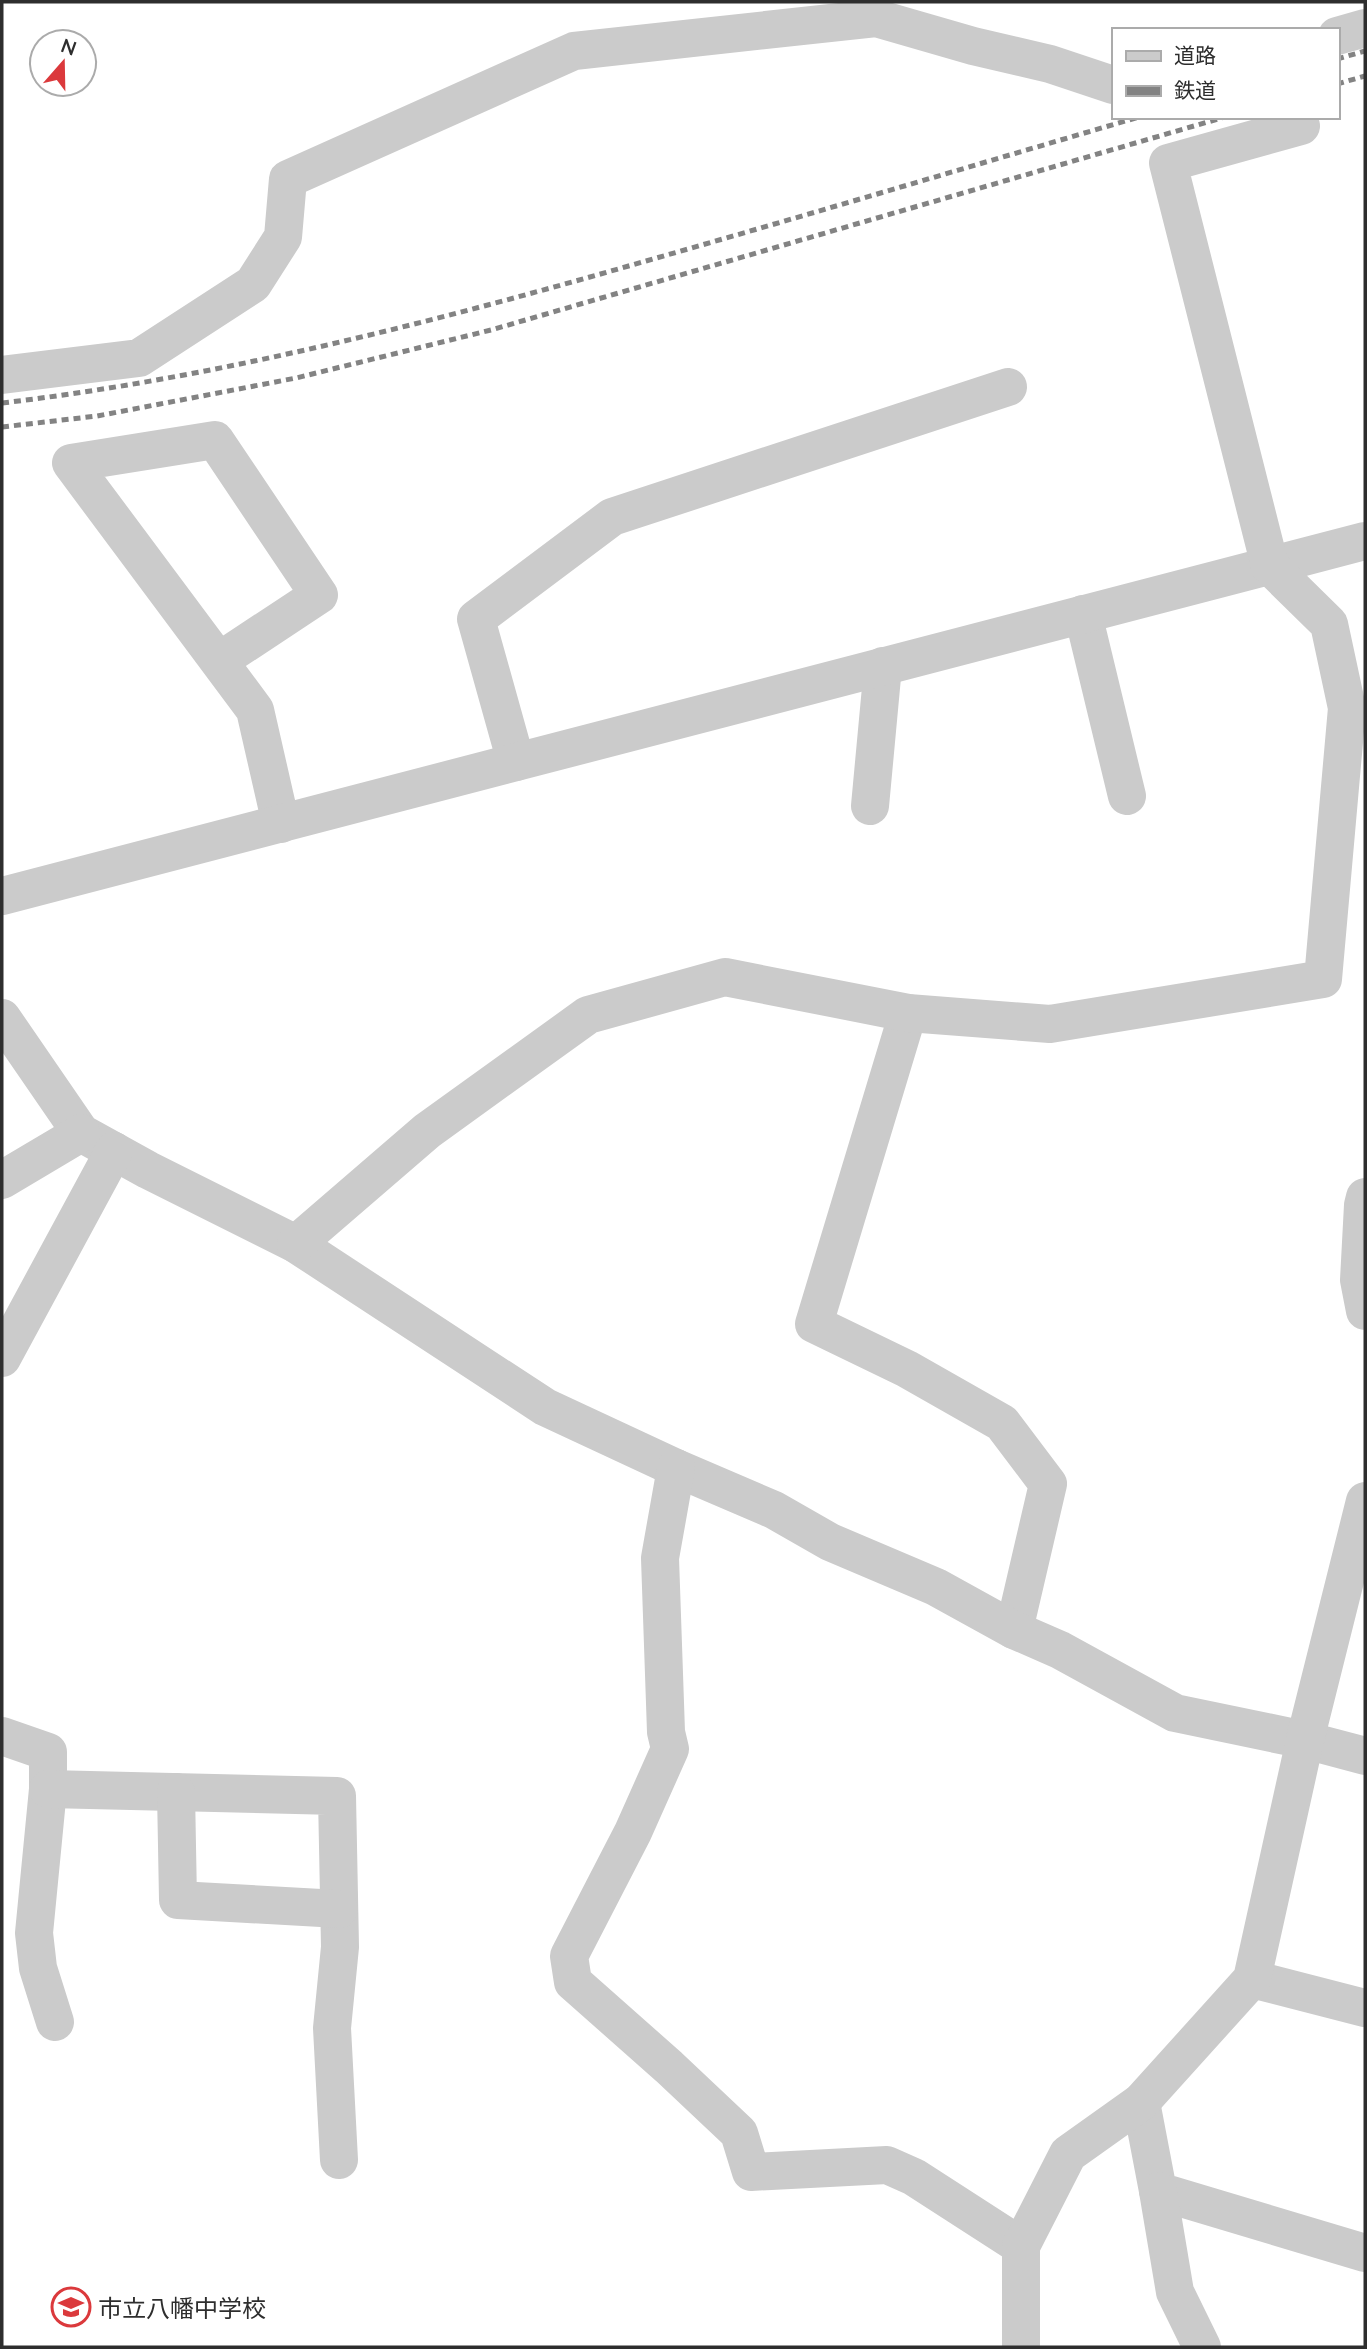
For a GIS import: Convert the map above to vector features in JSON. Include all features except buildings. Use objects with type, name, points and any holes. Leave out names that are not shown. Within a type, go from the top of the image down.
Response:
[{"type":"street","points":[[2,374],[139,358],[253,284],[284,237],[288,179],[574,51],[876,18],[972,46],[1050,64],[1112,85]]},
{"type":"street","points":[[1339,35],[1365,28]]},
{"type":"street","points":[[296,1244],[427,1131],[588,1015],[725,977],[908,1013],[1050,1024],[1324,979],[1347,708],[1329,624],[1270,566],[1168,163],[1301,126]]},
{"type":"street","points":[[516,762],[476,619],[612,517],[1008,387]]},
{"type":"street","points":[[219,661],[319,595],[215,440],[71,463],[255,710],[281,824]]},
{"type":"street","points":[[2,897],[1365,541]]},
{"type":"street","points":[[1083,614],[1127,796]]},
{"type":"street","points":[[870,806],[883,666]]},
{"type":"street","points":[[908,1013],[814,1324],[907,1369],[1002,1423],[1048,1484],[1014,1630]]},
{"type":"street","points":[[2,1018],[80,1133],[296,1244],[545,1407],[774,1510],[830,1542],[936,1587],[1175,1713],[1305,1740],[1365,1756]]},
{"type":"street","points":[[2,1180],[80,1133]]},
{"type":"street","points":[[2,1358],[114,1151]]},
{"type":"street","points":[[1365,1196],[1359,1280],[1365,1311]]},
{"type":"street","points":[[676,1468],[660,1558],[666,1732],[670,1749],[633,1832],[569,1956],[573,1983],[739,2133],[751,2172],[887,2165],[914,2177],[1021,2246]]},
{"type":"street","points":[[1021,2347],[1021,2246],[1068,2154],[1141,2102],[1252,1979],[1305,1740],[1365,1501]]},
{"type":"street","points":[[2,1736],[48,1752],[48,1789],[34,1933],[38,1968],[55,2022]]},
{"type":"street","points":[[48,1789],[337,1796],[340,1947],[332,2028],[339,2160]]},
{"type":"street","points":[[176,1792],[178,1900],[339,1909]]},
{"type":"street","points":[[1252,1979],[1365,2008]]},
{"type":"street","points":[[1141,2102],[1175,2291],[1202,2347]]},
{"type":"street","points":[[1158,2191],[1365,2253]]},
{"type":"railway","points":[[1339,58],[1365,51]]},
{"type":"railway","points":[[1339,83],[1365,76]]},
{"type":"railway","points":[[2,403],[84,392],[246,363],[407,326],[646,261],[1132,119]]},
{"type":"railway","points":[[2,427],[97,416],[296,378],[491,330],[1218,119]]},
{"type":"place","name":"市立八幡中学校","points":[[71,2307]]}]
